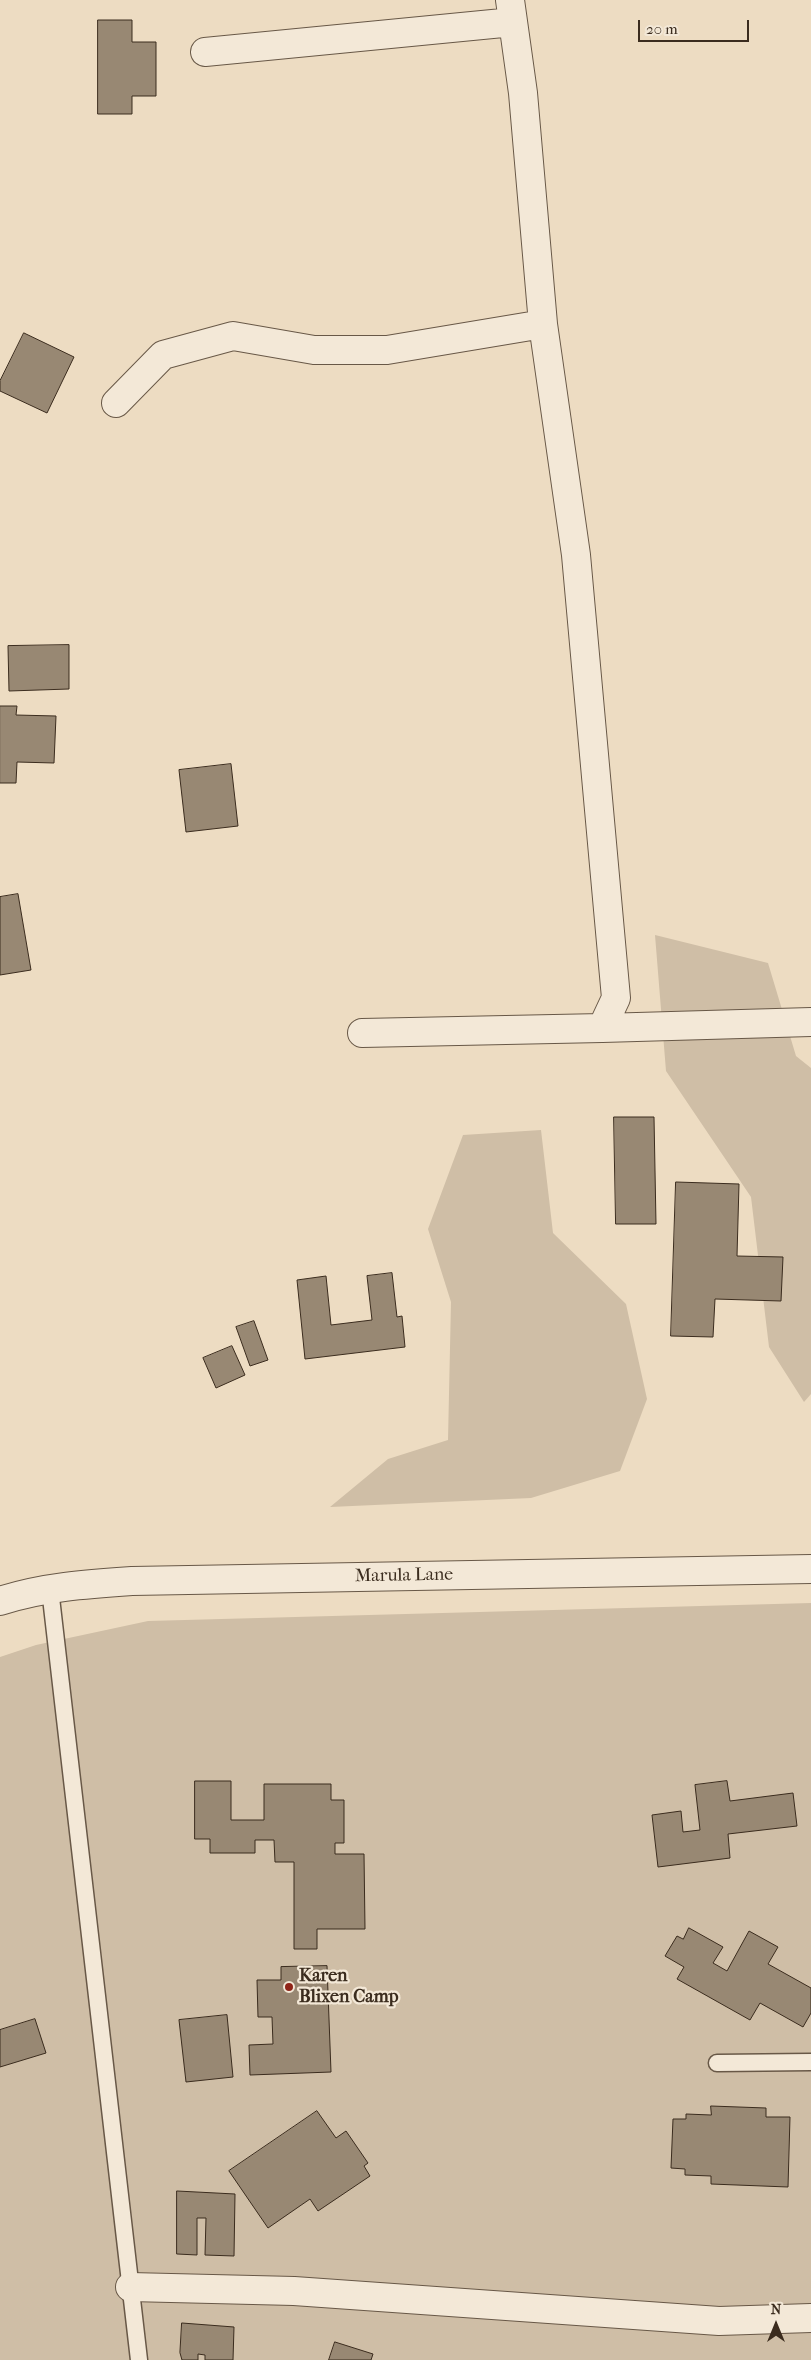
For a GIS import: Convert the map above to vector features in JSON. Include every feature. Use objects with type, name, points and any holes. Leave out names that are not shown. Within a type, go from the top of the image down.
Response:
[{"type":"street","points":[[205,52],[512,11],[523,94],[543,324],[576,555],[616,998],[602,1028]]},
{"type":"street","points":[[116,403],[163,354],[233,336],[314,350],[387,350],[543,324]]},
{"type":"street","points":[[362,1033],[811,1022]]},
{"type":"street","name":"Marula Lane","points":[[0,1601],[50,1588],[132,1581],[811,1569]]},
{"type":"street","points":[[130,2287],[294,2291],[719,2321],[811,2318]]},
{"type":"lane","points":[[50,1588],[139,2360]]},
{"type":"lane","points":[[717,2063],[811,2062]]},
{"type":"shaded area","points":[[655,935],[768,963],[796,1056],[811,1068],[811,1394],[804,1402],[769,1347],[751,1197],[666,1071]]},
{"type":"shaded area","points":[[541,1130],[553,1233],[626,1304],[647,1399],[620,1471],[531,1498],[330,1507],[388,1459],[448,1440],[451,1302],[428,1229],[463,1135]]},
{"type":"shaded area","points":[[811,1603],[811,2360],[0,2360],[0,1657],[36,1645],[148,1621]]},
{"type":"building","points":[[98,20],[132,20],[132,42],[156,42],[156,96],[132,96],[132,114],[98,114]]},
{"type":"building","points":[[24,333],[74,357],[47,413],[0,391],[0,381]]},
{"type":"building","points":[[69,645],[69,689],[9,691],[8,646]]},
{"type":"building","points":[[0,706],[17,706],[16,715],[56,716],[54,763],[17,762],[16,783],[0,783]]},
{"type":"building","points":[[231,764],[238,826],[186,832],[179,770]]},
{"type":"building","points":[[18,894],[31,970],[0,975],[0,897]]},
{"type":"building","points":[[614,1117],[654,1117],[656,1224],[616,1224]]},
{"type":"building","points":[[676,1182],[739,1184],[737,1256],[783,1257],[781,1301],[715,1299],[713,1337],[671,1336]]},
{"type":"building","points":[[392,1273],[397,1317],[402,1316],[405,1347],[305,1359],[297,1280],[326,1276],[331,1325],[372,1320],[367,1276]]},
{"type":"building","points":[[254,1321],[268,1360],[250,1366],[236,1327]]},
{"type":"building","points":[[232,1346],[245,1375],[216,1388],[203,1358]]},
{"type":"building","points":[[195,1781],[231,1781],[231,1820],[264,1820],[264,1784],[331,1784],[331,1800],[344,1800],[344,1843],[335,1843],[335,1854],[364,1854],[365,1929],[317,1929],[317,1949],[294,1949],[294,1862],[275,1862],[274,1840],[255,1840],[255,1853],[210,1853],[210,1839],[195,1839]]},
{"type":"building","points":[[727,1781],[730,1801],[793,1793],[797,1826],[728,1834],[730,1858],[658,1867],[652,1815],[681,1811],[683,1832],[700,1830],[695,1785]]},
{"type":"building","points":[[689,1928],[723,1947],[713,1963],[727,1971],[749,1931],[778,1947],[768,1964],[811,1988],[811,2013],[803,2027],[760,2003],[750,2020],[677,1979],[684,1967],[665,1956],[677,1936],[683,1939]]},
{"type":"building","points":[[327,1966],[331,2072],[250,2075],[249,2045],[273,2044],[272,2017],[258,2017],[257,1980],[281,1980],[281,1967]]},
{"type":"building","points":[[227,2015],[233,2077],[186,2082],[179,2020]]},
{"type":"building","points":[[35,2019],[46,2053],[0,2067],[0,2030]]},
{"type":"building","points":[[711,2106],[766,2108],[766,2117],[790,2117],[788,2187],[711,2184],[711,2176],[685,2175],[685,2169],[671,2168],[673,2119],[686,2119],[686,2114],[711,2115]]},
{"type":"building","points":[[317,2111],[336,2138],[346,2131],[368,2163],[364,2166],[370,2176],[318,2211],[310,2199],[268,2228],[229,2171]]},
{"type":"building","points":[[177,2191],[235,2194],[234,2256],[205,2255],[206,2218],[197,2218],[197,2255],[177,2254]]},
{"type":"building","points":[[182,2323],[234,2327],[233,2360],[205,2360],[205,2355],[198,2354],[198,2360],[182,2360],[180,2353]]},
{"type":"building","points":[[335,2342],[373,2354],[371,2360],[329,2360]]},
{"type":"place","name":"Karen Blixen Camp","points":[[289,1987]]}]
